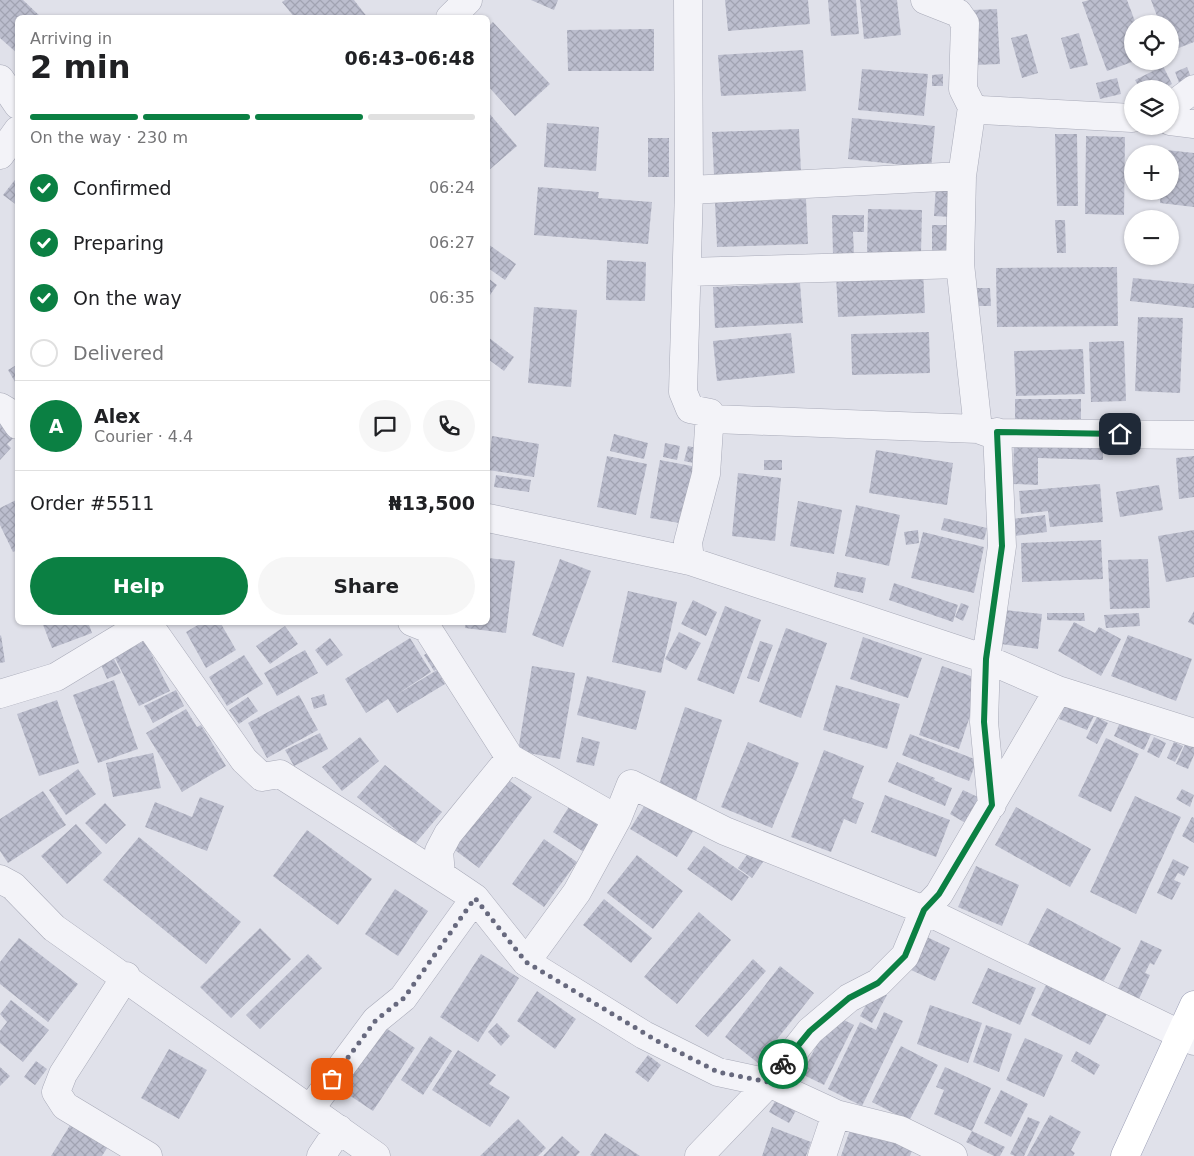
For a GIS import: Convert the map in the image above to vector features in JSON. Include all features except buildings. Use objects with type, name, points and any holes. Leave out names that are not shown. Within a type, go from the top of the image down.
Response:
[{"type":"main road","points":[[1124,1156],[1188,1037],[1194,1005]]},
{"type":"street","points":[[453,15],[468,0]]},
{"type":"street","points":[[688,0],[689,190],[683,392],[690,409],[710,413],[714,419],[988,431],[1194,435]]},
{"type":"street","points":[[925,0],[958,13],[965,23],[964,89],[972,107],[962,176],[960,264],[988,431],[1002,546],[986,659],[984,722],[992,805]]},
{"type":"street","points":[[0,79],[15,100]]},
{"type":"street","points":[[1179,100],[1194,89]]},
{"type":"street","points":[[972,107],[981,110],[1124,118]]},
{"type":"street","points":[[1179,122],[1194,124]]},
{"type":"street","points":[[0,155],[15,134]]},
{"type":"street","points":[[689,190],[962,176]]},
{"type":"street","points":[[687,272],[960,264]]},
{"type":"street","points":[[0,407],[10,412],[15,420]]},
{"type":"street","points":[[690,561],[688,542],[706,474],[710,413]]},
{"type":"street","points":[[490,518],[690,561],[986,659],[1058,690],[1194,733]]},
{"type":"street","points":[[0,694],[56,677],[142,625]]},
{"type":"street","points":[[149,625],[244,760],[262,777],[280,774],[475,898]]},
{"type":"street","points":[[420,625],[427,628],[510,758],[617,818]]},
{"type":"street","points":[[699,1156],[768,1082],[810,1031],[849,998],[878,983],[905,956],[924,910],[939,894],[1058,690]]},
{"type":"street","points":[[510,758],[448,834],[439,851],[441,875],[475,898],[526,962],[644,1035],[718,1072],[768,1082],[836,1114],[900,1130],[953,1156]]},
{"type":"street","points":[[526,962],[577,892],[617,818],[631,784],[725,831],[924,910],[1188,1037]]},
{"type":"street","points":[[0,879],[13,886],[54,928],[126,976],[376,1156]]},
{"type":"street","points":[[310,1109],[376,1020],[404,998],[475,898]]},
{"type":"street","points":[[126,976],[63,1074],[56,1092],[66,1106],[148,1156]]},
{"type":"street","points":[[822,1156],[836,1114]]},
{"type":"street","points":[[321,1156],[339,1129]]},
{"type":"way so far","points":[[332,1079],[376,1020],[404,998],[475,898],[526,962],[644,1035],[718,1072],[768,1082],[783,1064]]},
{"type":"route","points":[[783,1064],[810,1031],[849,998],[878,983],[905,956],[924,910],[939,894],[992,805],[984,722],[986,659],[1002,546],[997,432],[1120,434]]}]
